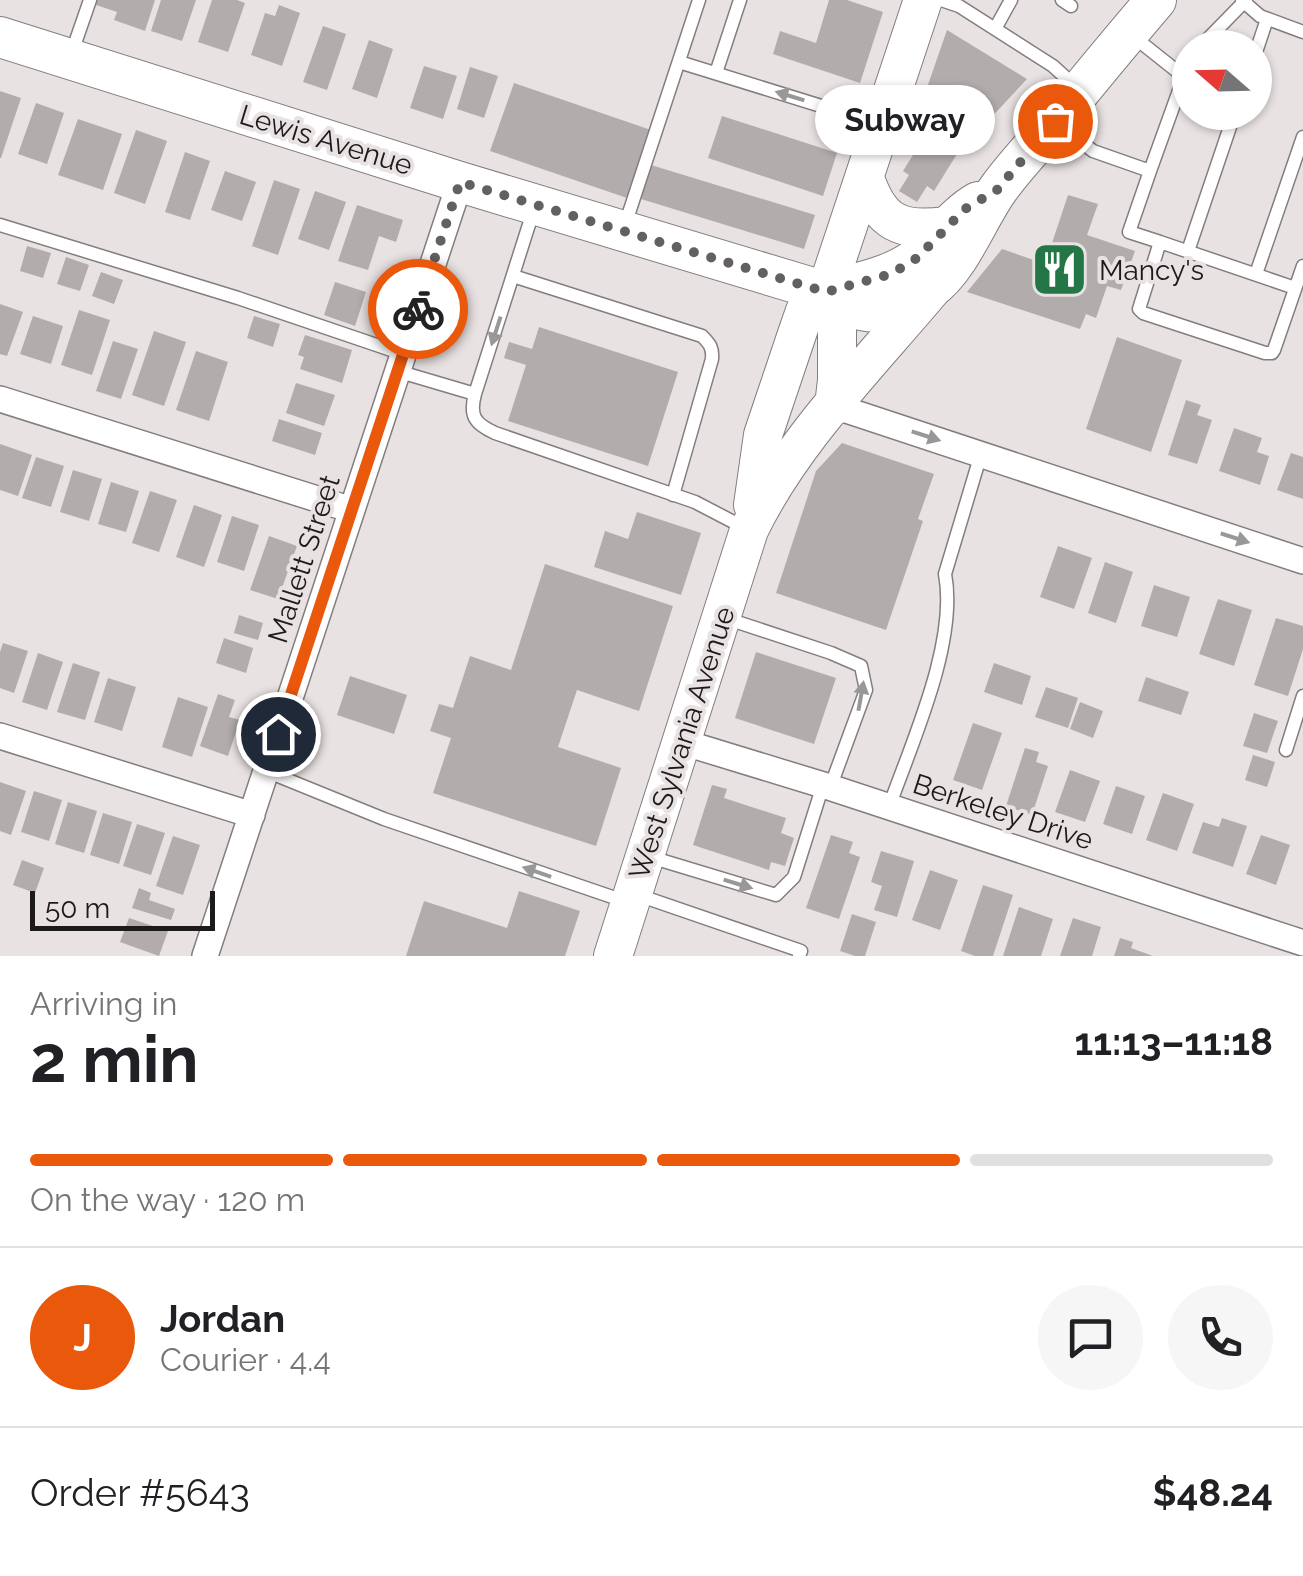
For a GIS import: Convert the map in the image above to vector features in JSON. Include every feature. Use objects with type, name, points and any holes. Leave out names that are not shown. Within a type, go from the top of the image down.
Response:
[{"type":"main road","name":"West Sylvania Avenue","points":[[613,956],[750,530],[764,435],[788,360],[805,311],[826,292],[923,0]]},
{"type":"main road","points":[[933,287],[957,258],[997,190],[1155,0]]},
{"type":"main road","name":"Lewis Avenue","points":[[0,38],[826,292],[843,305],[879,312],[903,305],[933,287]]},
{"type":"main road","points":[[865,178],[872,200],[902,226],[946,226]]},
{"type":"main road","points":[[834,406],[838,380],[837,325],[826,292],[891,274],[917,258],[965,209],[997,190]]},
{"type":"main road","name":"West Sylvania Avenue","points":[[750,530],[774,484],[933,287]]},
{"type":"main road","points":[[788,360],[834,406]]},
{"type":"street","name":"Mallett Street","points":[[205,956],[460,182]]},
{"type":"street","points":[[0,399],[352,510]]},
{"type":"street","points":[[834,406],[1303,561]]},
{"type":"street","points":[[0,736],[252,815]]},
{"type":"street","name":"Berkeley Drive","points":[[682,742],[1303,943]]},
{"type":"lane","points":[[70,59],[90,0]]},
{"type":"lane","points":[[624,231],[700,0]]},
{"type":"lane","points":[[716,73],[740,0]]},
{"type":"lane","points":[[942,0],[960,6],[1052,66],[1080,90]]},
{"type":"lane","points":[[995,29],[1012,0]]},
{"type":"lane","points":[[1217,30],[1244,1],[1260,16],[1303,32]]},
{"type":"lane","points":[[1264,30],[1268,19]]},
{"type":"lane","points":[[1128,32],[1172,67]]},
{"type":"lane","points":[[679,62],[883,125]]},
{"type":"lane","points":[[1172,108],[1129,232],[1295,288]]},
{"type":"lane","points":[[1055,121],[1092,151],[1150,171]]},
{"type":"lane","points":[[1188,251],[1229,130]]},
{"type":"lane","points":[[1256,274],[1303,137]]},
{"type":"lane","points":[[536,204],[475,394],[474,418],[481,427],[695,502],[750,530]]},
{"type":"lane","points":[[0,225],[238,298],[475,394]]},
{"type":"lane","points":[[1160,242],[1138,309],[1143,314],[1268,354],[1274,350],[1303,266]]},
{"type":"lane","points":[[513,276],[702,336],[709,343],[712,359],[673,494]]},
{"type":"lane","points":[[889,806],[924,710],[940,652],[949,594],[945,574],[981,454]]},
{"type":"lane","points":[[645,856],[776,895],[794,877],[866,690],[861,666],[723,617]]},
{"type":"lane","points":[[1286,750],[1303,696]]},
{"type":"lane","points":[[266,772],[384,819],[801,952],[799,956]]},
{"type":"building","points":[[97,0],[155,0],[145,31],[114,20],[117,12],[96,5]]},
{"type":"building","points":[[161,0],[196,0],[182,41],[151,31]]},
{"type":"building","points":[[212,0],[245,3],[228,52],[198,42]]},
{"type":"building","points":[[829,0],[847,0],[883,12],[860,83],[773,54],[780,31],[816,43]]},
{"type":"building","points":[[279,5],[300,13],[282,66],[251,55],[265,13],[275,16]]},
{"type":"building","points":[[323,26],[346,34],[327,90],[303,82]]},
{"type":"building","points":[[947,30],[1027,79],[957,154],[934,191],[927,186],[917,202],[899,191],[909,175],[903,171],[926,134],[914,125]]},
{"type":"building","points":[[369,40],[393,49],[377,98],[352,89]]},
{"type":"building","points":[[424,66],[457,76],[443,119],[410,108]]},
{"type":"building","points":[[470,67],[498,76],[484,118],[457,109]]},
{"type":"building","points":[[514,83],[651,130],[627,198],[490,151]]},
{"type":"building","points":[[0,91],[21,98],[1,158],[0,158]]},
{"type":"building","points":[[36,103],[64,113],[47,164],[18,154]]},
{"type":"building","points":[[722,116],[837,153],[823,196],[708,158]]},
{"type":"building","points":[[78,119],[122,134],[103,190],[58,175]]},
{"type":"building","points":[[136,130],[167,141],[145,204],[114,193]]},
{"type":"building","points":[[185,152],[210,161],[190,220],[165,212]]},
{"type":"building","points":[[651,165],[815,215],[804,249],[641,199]]},
{"type":"building","points":[[225,171],[256,182],[242,221],[211,210]]},
{"type":"building","points":[[274,180],[300,189],[278,255],[252,246]]},
{"type":"building","points":[[315,191],[346,202],[329,250],[298,239]]},
{"type":"building","points":[[1068,195],[1098,204],[1087,235],[1135,251],[1121,290],[1107,286],[1096,318],[1086,314],[1080,329],[967,292],[1002,249],[1045,264]]},
{"type":"building","points":[[357,205],[403,220],[396,242],[379,236],[368,270],[338,261]]},
{"type":"building","points":[[27,246],[51,253],[43,278],[20,271]]},
{"type":"building","points":[[66,257],[89,265],[80,291],[57,284]]},
{"type":"building","points":[[101,272],[123,280],[114,304],[92,296]]},
{"type":"building","points":[[335,282],[366,292],[355,326],[324,315]]},
{"type":"building","points":[[0,304],[23,312],[7,356],[0,354]]},
{"type":"building","points":[[79,310],[110,320],[92,375],[61,365]]},
{"type":"building","points":[[33,316],[63,326],[51,364],[20,354]]},
{"type":"building","points":[[254,316],[280,324],[273,347],[247,338]]},
{"type":"building","points":[[539,327],[678,372],[648,466],[508,421],[526,365],[504,358],[509,342],[532,349]]},
{"type":"building","points":[[154,331],[186,342],[164,406],[132,395]]},
{"type":"building","points":[[305,335],[352,350],[342,383],[300,369],[304,357],[298,355]]},
{"type":"building","points":[[1117,337],[1182,360],[1151,452],[1086,429]]},
{"type":"building","points":[[113,341],[138,349],[121,399],[96,391]]},
{"type":"building","points":[[196,351],[228,362],[209,421],[176,410]]},
{"type":"building","points":[[296,383],[335,395],[324,426],[286,413]]},
{"type":"building","points":[[1186,400],[1201,405],[1197,415],[1212,420],[1197,464],[1168,455]]},
{"type":"building","points":[[279,419],[322,433],[315,455],[272,441]]},
{"type":"building","points":[[1234,428],[1262,438],[1257,452],[1269,456],[1260,485],[1219,471]]},
{"type":"building","points":[[842,443],[934,474],[918,519],[923,521],[886,630],[776,593],[816,471]]},
{"type":"building","points":[[0,444],[32,455],[18,496],[0,490]]},
{"type":"building","points":[[1291,453],[1303,457],[1303,499],[1277,490]]},
{"type":"building","points":[[36,457],[64,466],[51,507],[22,498]]},
{"type":"building","points":[[73,470],[102,479],[89,521],[60,512]]},
{"type":"building","points":[[111,482],[139,491],[126,532],[98,524]]},
{"type":"building","points":[[150,491],[177,500],[159,552],[132,543]]},
{"type":"building","points":[[194,505],[222,515],[204,567],[176,557]]},
{"type":"building","points":[[637,512],[701,533],[681,595],[594,567],[605,531],[628,539]]},
{"type":"building","points":[[232,516],[259,525],[244,571],[217,562]]},
{"type":"building","points":[[269,536],[297,546],[278,599],[250,590]]},
{"type":"building","points":[[1058,546],[1092,558],[1074,609],[1040,597]]},
{"type":"building","points":[[1105,562],[1133,572],[1116,623],[1088,613]]},
{"type":"building","points":[[545,564],[673,606],[639,711],[577,690],[558,747],[621,768],[596,846],[433,793],[451,738],[430,731],[439,704],[453,708],[470,656],[511,670]]},
{"type":"building","points":[[1154,585],[1190,597],[1177,637],[1141,626]]},
{"type":"building","points":[[1218,599],[1252,610],[1234,666],[1199,654]]},
{"type":"building","points":[[239,615],[263,623],[258,640],[234,633]]},
{"type":"building","points":[[1276,618],[1303,626],[1303,649],[1288,696],[1254,685]]},
{"type":"building","points":[[224,638],[253,648],[246,673],[216,663]]},
{"type":"building","points":[[3,643],[28,651],[14,693],[0,688]]},
{"type":"building","points":[[756,652],[836,678],[814,744],[735,718]]},
{"type":"building","points":[[38,653],[63,662],[47,710],[22,702]]},
{"type":"building","points":[[73,663],[100,672],[85,720],[57,712]]},
{"type":"building","points":[[994,663],[1031,676],[1022,705],[984,692]]},
{"type":"building","points":[[350,676],[407,695],[394,734],[337,715]]},
{"type":"building","points":[[1146,677],[1189,692],[1181,715],[1138,701]]},
{"type":"building","points":[[108,678],[136,687],[122,731],[94,722]]},
{"type":"building","points":[[1046,687],[1078,698],[1068,728],[1035,717]]},
{"type":"building","points":[[218,694],[235,700],[229,717],[240,720],[228,756],[200,746]]},
{"type":"building","points":[[178,697],[208,707],[192,757],[162,747]]},
{"type":"building","points":[[1080,702],[1103,711],[1093,738],[1070,729]]},
{"type":"building","points":[[1254,713],[1278,721],[1267,753],[1243,746]]},
{"type":"building","points":[[973,723],[1002,733],[982,790],[953,780]]},
{"type":"building","points":[[1025,748],[1039,752],[1036,762],[1048,766],[1032,815],[1006,806]]},
{"type":"building","points":[[1253,755],[1275,762],[1267,787],[1245,780]]},
{"type":"building","points":[[1070,770],[1100,781],[1085,822],[1055,812]]},
{"type":"building","points":[[0,782],[26,791],[11,835],[0,831]]},
{"type":"building","points":[[712,785],[727,789],[724,798],[786,818],[781,833],[794,838],[785,866],[771,862],[769,870],[693,845]]},
{"type":"building","points":[[1116,786],[1145,796],[1132,834],[1103,824]]},
{"type":"building","points":[[34,791],[62,800],[49,841],[21,832]]},
{"type":"building","points":[[1163,793],[1194,804],[1177,851],[1146,840]]},
{"type":"building","points":[[68,802],[97,811],[84,853],[55,844]]},
{"type":"building","points":[[103,813],[132,822],[119,864],[90,855]]},
{"type":"building","points":[[1222,818],[1247,826],[1233,867],[1192,853],[1203,822],[1219,827]]},
{"type":"building","points":[[137,824],[165,833],[151,875],[123,866]]},
{"type":"building","points":[[831,835],[853,842],[849,853],[860,857],[839,919],[806,908]]},
{"type":"building","points":[[1261,835],[1290,845],[1276,885],[1246,874]]},
{"type":"building","points":[[173,836],[200,845],[183,895],[156,886]]},
{"type":"building","points":[[881,851],[914,861],[897,917],[874,910],[882,886],[871,882]]},
{"type":"building","points":[[22,860],[44,868],[35,893],[13,885]]},
{"type":"building","points":[[930,870],[958,880],[940,930],[912,920]]},
{"type":"building","points":[[983,885],[1013,895],[993,956],[961,951]]},
{"type":"building","points":[[139,888],[151,893],[149,900],[175,909],[171,920],[132,908]]},
{"type":"building","points":[[519,891],[580,911],[565,956],[406,956],[424,901],[507,928]]},
{"type":"building","points":[[1019,907],[1053,919],[1041,956],[1003,956]]},
{"type":"building","points":[[852,914],[876,922],[865,956],[840,951]]},
{"type":"building","points":[[129,918],[168,931],[159,956],[120,942]]},
{"type":"building","points":[[1073,918],[1101,927],[1092,956],[1060,956]]},
{"type":"building","points":[[1120,938],[1133,942],[1131,948],[1153,956],[1114,956]]},
{"type":"way so far","points":[[418,309],[460,182],[826,292],[891,274],[917,258],[965,209],[997,190],[1055,121]]},
{"type":"place","name":"Subway","points":[[1055,121]]},
{"type":"place","name":"Mancy's","points":[[1060,270]]},
{"type":"route","points":[[278,734],[418,309]]}]
